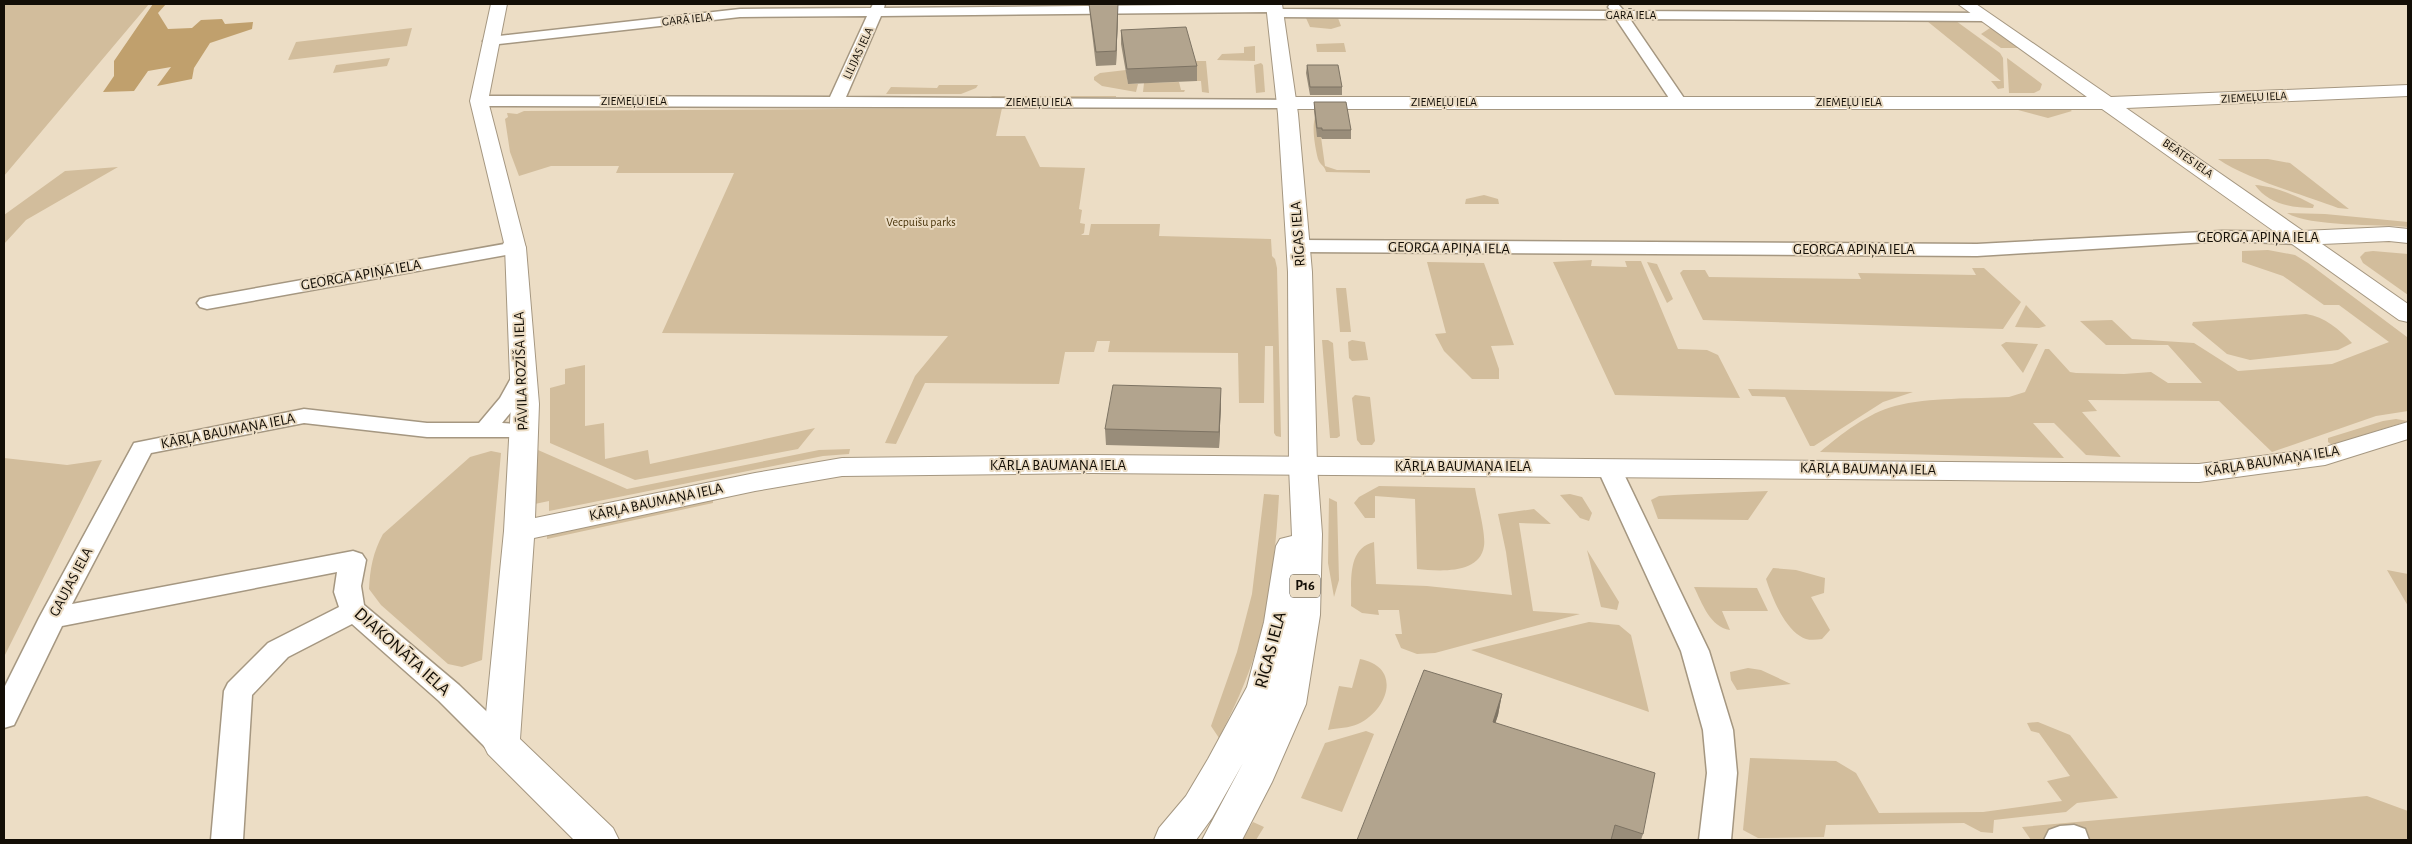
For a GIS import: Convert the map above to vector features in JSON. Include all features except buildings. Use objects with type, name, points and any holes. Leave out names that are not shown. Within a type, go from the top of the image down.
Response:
[{"type":"street","name":"PĀVILA ROZĪŠA IELA","points":[[499,4],[479,101],[514,246],[523,376],[519,531],[502,744]]},
{"type":"street","points":[[1692,4],[1701,16]]},
{"type":"street","name":"BEĀTES IELA","points":[[1966,4],[2408,315]]},
{"type":"street","name":"GARĀ IELA","points":[[490,41],[740,14],[878,7],[1549,9],[1616,10],[1701,16],[1985,18]]},
{"type":"street","name":"LILIJAS IELA","points":[[834,102],[878,7]]},
{"type":"street","name":"RĪGAS IELA","points":[[1222,840],[1253,782],[1288,704],[1304,615],[1307,534],[1303,466],[1298,246],[1287,103],[1275,8]]},
{"type":"street","points":[[1616,10],[1678,101]]},
{"type":"street","name":"ZIEMEĻU IELA","points":[[479,101],[2109,103],[2408,90]]},
{"type":"street","name":"GEORGA APIŅA IELA","points":[[1298,246],[1977,250],[2222,236],[2301,238],[2388,234],[2408,236]]},
{"type":"street","name":"GEORGA APIŅA IELA","points":[[207,303],[514,246]]},
{"type":"street","points":[[484,431],[509,401],[523,376]]},
{"type":"street","name":"KĀRĻA BAUMAŅA IELA","points":[[142,448],[304,416],[427,430],[523,430]]},
{"type":"street","name":"KĀRĻA BAUMAŅA IELA","points":[[519,531],[755,482],[842,467],[1092,464],[2200,473],[2325,456],[2408,430]]},
{"type":"street","name":"GAUJAS IELA","points":[[4,717],[52,618],[142,448]]},
{"type":"street","name":"RĪGAS IELA","points":[[1173,840],[1199,806],[1221,770],[1264,687],[1281,622],[1303,466]]},
{"type":"street","points":[[1609,468],[1695,652],[1718,730],[1722,773],[1715,840]]},
{"type":"street","name":"DIAKONĀTA IELA","points":[[52,618],[353,560],[348,580],[347,598],[354,611],[449,693],[599,840]]},
{"type":"street","points":[[227,840],[238,691],[278,650],[354,611]]},
{"type":"green space","points":[[4,4],[149,4],[4,176]]},
{"type":"green space","points":[[1306,18],[1338,18],[1341,26],[1331,29],[1310,27]]},
{"type":"green space","points":[[1927,21],[1956,21],[2000,53],[2003,58],[2004,88],[1998,89],[1991,81],[2001,81]]},
{"type":"green space","points":[[412,28],[407,46],[288,60],[296,42]]},
{"type":"green space","points":[[1993,28],[2021,48],[2001,48],[1981,34]]},
{"type":"green space","points":[[1344,43],[1346,52],[1317,52],[1316,44]]},
{"type":"green space","points":[[1255,46],[1255,61],[1217,60],[1222,54],[1244,53],[1244,47]]},
{"type":"green space","points":[[390,58],[387,66],[333,73],[336,65]]},
{"type":"green space","points":[[2007,58],[2042,84],[2040,90],[2034,93],[2009,93]]},
{"type":"green space","points":[[1192,61],[1206,61],[1209,93],[1202,92],[1201,81],[1197,81]]},
{"type":"green space","points":[[1261,63],[1263,65],[1265,92],[1256,93],[1254,65]]},
{"type":"green space","points":[[1126,70],[1128,84],[1138,84],[1136,92],[1102,86],[1094,80],[1094,77],[1100,73]]},
{"type":"green space","points":[[1179,82],[1181,90],[1185,90],[1184,92],[1143,92],[1144,83]]},
{"type":"green space","points":[[939,85],[978,85],[976,88],[961,94],[886,94],[891,87],[937,88]]},
{"type":"green space","points":[[990,96],[1116,96],[1116,97],[995,98]]},
{"type":"green space","name":"Vecpuišu parks","points":[[1002,108],[996,136],[1025,136],[1040,167],[1085,168],[1079,209],[1082,210],[1080,223],[1085,224],[1084,233],[1081,235],[1089,235],[1091,224],[1160,224],[1159,236],[1271,239],[1272,256],[1275,259],[1277,268],[1281,437],[1276,436],[1274,433],[1273,346],[1265,346],[1264,403],[1239,403],[1238,353],[1108,352],[1110,341],[1097,341],[1094,352],[1065,352],[1059,384],[925,383],[896,444],[885,443],[915,376],[948,336],[662,333],[734,173],[616,173],[619,166],[551,166],[519,176],[510,152],[505,119],[508,117],[507,113],[517,114],[524,111]]},
{"type":"green space","points":[[2021,108],[2068,108],[2072,111],[2048,118],[2018,110]]},
{"type":"green space","points":[[1316,115],[1317,136],[1321,137],[1325,166],[1337,170],[1370,170],[1370,173],[1326,172],[1319,161],[1316,148],[1314,130]]},
{"type":"green space","points":[[2218,159],[2268,159],[2290,163],[2349,209],[2338,208],[2276,186],[2244,173]]},
{"type":"green space","points":[[118,167],[26,220],[4,244],[4,215],[65,171]]},
{"type":"green space","points":[[2255,185],[2278,189],[2314,205],[2313,208],[2281,204],[2267,197]]},
{"type":"green space","points":[[1484,195],[1498,199],[1499,204],[1465,204],[1466,199]]},
{"type":"green space","points":[[2287,213],[2325,214],[2408,222],[2408,227],[2327,223],[2311,221]]},
{"type":"green space","points":[[2268,250],[2295,255],[2308,263],[2407,337],[2408,411],[2376,416],[2272,452],[2219,401],[2088,400],[2097,411],[2082,412],[2121,457],[2086,455],[2054,423],[2033,423],[2064,458],[1820,452],[1846,431],[1865,419],[1895,406],[1937,400],[2009,397],[2025,392],[2045,349],[2049,349],[2070,372],[2124,374],[2151,372],[2168,383],[2202,383],[2168,345],[2106,345],[2080,321],[2112,320],[2132,339],[2194,343],[2238,371],[2332,364],[2389,342],[2339,305],[2324,305],[2283,276],[2242,262],[2242,251]]},
{"type":"green space","points":[[2365,252],[2408,254],[2408,295],[2363,263],[2360,257]]},
{"type":"green space","points":[[1592,260],[1591,266],[1627,267],[1625,261],[1641,261],[1678,349],[1707,350],[1718,355],[1740,398],[1615,395],[1553,262]]},
{"type":"green space","points":[[1427,262],[1484,263],[1514,345],[1491,346],[1499,369],[1499,379],[1472,379],[1444,351],[1435,334],[1446,333]]},
{"type":"green space","points":[[1647,262],[1657,264],[1673,299],[1667,303]]},
{"type":"green space","points":[[1972,268],[1984,268],[2021,302],[2003,329],[1703,320],[1680,273],[1683,270],[1705,270],[1709,277],[1861,279],[1858,273],[1976,275]]},
{"type":"green space","points":[[1336,288],[1346,288],[1351,332],[1340,332]]},
{"type":"green space","points":[[2026,305],[2046,326],[2039,328],[2015,327]]},
{"type":"green space","points":[[2306,314],[2331,324],[2352,343],[2338,350],[2250,360],[2227,354],[2192,325],[2193,322]]},
{"type":"green space","points":[[1322,340],[1328,340],[1333,343],[1340,436],[1337,438],[1330,438]]},
{"type":"green space","points":[[1352,340],[1365,342],[1368,360],[1352,361],[1349,358],[1348,342]]},
{"type":"green space","points":[[2006,342],[2038,344],[2023,373],[2001,345]]},
{"type":"green space","points":[[585,365],[585,426],[604,423],[605,459],[648,450],[650,464],[815,428],[798,449],[635,480],[550,443],[550,388],[565,384],[565,369]]},
{"type":"green space","points":[[1748,389],[1913,392],[1883,402],[1814,446],[1810,446],[1785,397],[1752,396]]},
{"type":"green space","points":[[1355,395],[1370,397],[1375,441],[1372,445],[1361,445],[1357,440],[1352,398]]},
{"type":"green space","points":[[2396,419],[2408,421],[2332,445],[2328,442],[2328,438],[2383,421]]},
{"type":"green space","points":[[850,449],[849,454],[823,456],[549,511],[549,501],[530,505],[530,452],[538,450],[627,489],[819,450]]},
{"type":"green space","points":[[491,451],[501,453],[482,660],[462,667],[448,664],[381,605],[369,589],[370,574],[374,554],[383,534],[470,457]]},
{"type":"green space","points":[[4,458],[67,465],[102,460],[4,657]]},
{"type":"green space","points":[[1379,486],[1475,488],[1484,534],[1484,546],[1481,555],[1467,567],[1446,570],[1417,569],[1415,499],[1375,496],[1375,518],[1365,518],[1354,503],[1359,497]]},
{"type":"green space","points":[[1768,491],[1748,520],[1658,519],[1651,500],[1659,496]]},
{"type":"green space","points":[[1264,494],[1279,495],[1274,554],[1266,612],[1252,662],[1219,738],[1211,726],[1237,652],[1252,594]]},
{"type":"green space","points":[[1570,494],[1582,497],[1592,513],[1589,521],[1580,518],[1560,495]]},
{"type":"green space","points":[[713,498],[713,503],[547,539],[547,533]]},
{"type":"green space","points":[[1329,498],[1337,502],[1339,580],[1334,597],[1328,563]]},
{"type":"green space","points":[[1534,509],[1551,524],[1519,523],[1533,611],[1580,614],[1435,653],[1417,654],[1401,648],[1395,634],[1402,634],[1399,610],[1378,610],[1379,615],[1362,613],[1351,606],[1351,577],[1355,559],[1365,546],[1374,542],[1376,584],[1427,586],[1512,595],[1498,514]]},
{"type":"green space","points":[[1587,550],[1619,602],[1617,610],[1601,607]]},
{"type":"green space","points":[[1773,568],[1796,570],[1825,578],[1824,593],[1811,597],[1830,630],[1822,639],[1811,640],[1802,638],[1783,618],[1766,579]]},
{"type":"green space","points":[[2387,570],[2408,574],[2408,606]]},
{"type":"green space","points":[[1694,587],[1757,588],[1768,611],[1722,611],[1730,630],[1723,628],[1712,619]]},
{"type":"green space","points":[[1589,622],[1619,625],[1631,635],[1649,712],[1471,650]]},
{"type":"green space","points":[[1360,659],[1373,663],[1382,670],[1386,679],[1383,699],[1369,717],[1358,724],[1328,730],[1339,686],[1352,688]]},
{"type":"green space","points":[[1748,668],[1761,670],[1791,684],[1737,690],[1731,680],[1730,672]]},
{"type":"green space","points":[[2038,722],[2070,735],[2118,798],[2077,803],[2066,812],[1994,820],[1993,833],[1981,832],[1964,823],[1826,825],[1824,837],[1758,838],[1743,830],[1750,758],[1836,761],[1856,773],[1879,813],[1983,812],[2062,801],[2047,781],[2070,776],[2039,733],[2031,731],[2027,723]]},
{"type":"green space","points":[[1366,731],[1374,734],[1342,812],[1301,798],[1325,743]]},
{"type":"green space","points":[[2367,796],[2408,811],[2408,840],[2031,840],[2022,827]]},
{"type":"green space","points":[[1253,822],[1264,827],[1256,840],[1242,840]]},
{"type":"shaded area","points":[[153,4],[166,4],[158,13],[168,29],[192,28],[201,20],[222,19],[225,24],[253,22],[252,29],[210,43],[194,68],[192,79],[157,86],[171,67],[148,71],[134,91],[103,92],[114,76],[114,61]]}]
